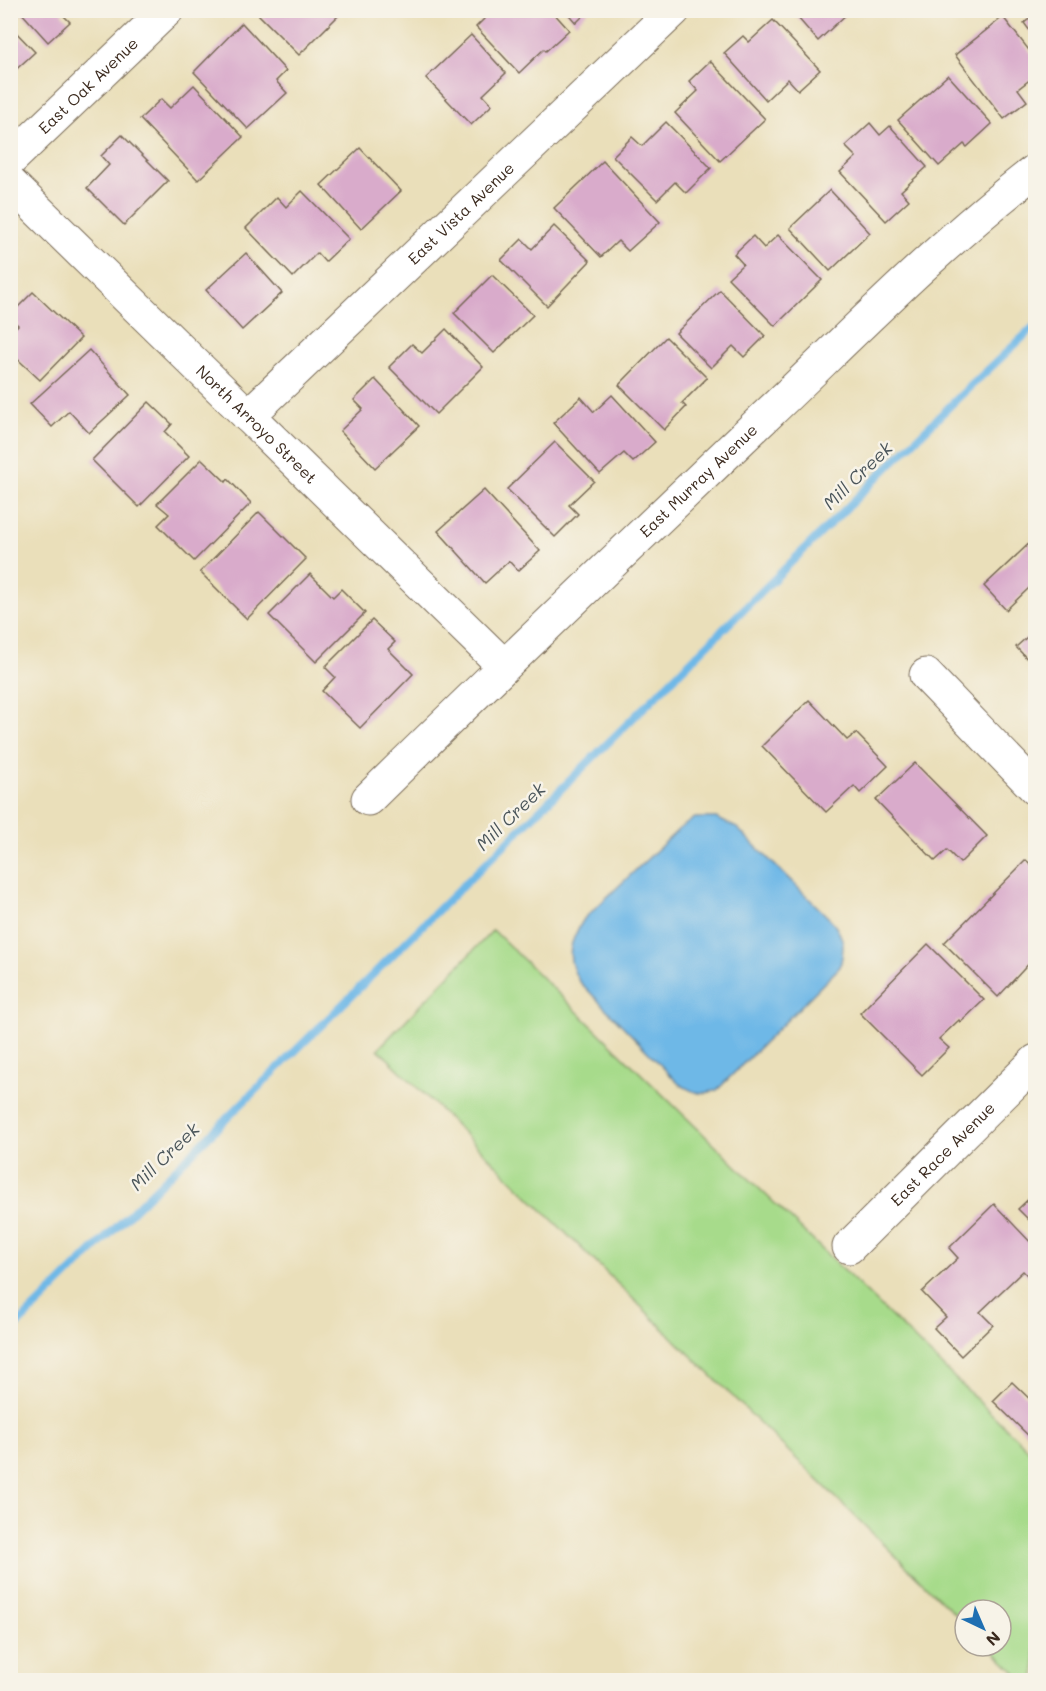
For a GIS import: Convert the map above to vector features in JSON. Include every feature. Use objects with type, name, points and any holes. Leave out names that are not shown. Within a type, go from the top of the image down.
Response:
[{"type":"street","name":"East Oak Avenue","points":[[10,160],[167,10]]},
{"type":"street","name":"East Vista Avenue","points":[[248,416],[674,10]]},
{"type":"street","name":"East Murray Avenue","points":[[368,799],[503,665],[936,255],[1035,170]]},
{"type":"street","name":"North Arroyo Street","points":[[10,183],[503,665]]},
{"type":"street","points":[[926,675],[1035,789]]},
{"type":"street","name":"East Race Avenue","points":[[849,1247],[1035,1061]]},
{"type":"green space","points":[[493,930],[1035,1456],[1035,1680],[1023,1680],[1000,1658],[1013,1658],[1013,1598],[953,1598],[953,1612],[378,1049]]},
{"type":"water","points":[[695,818],[716,818],[737,828],[832,921],[842,938],[843,947],[840,967],[717,1090],[706,1093],[693,1091],[679,1084],[579,981],[570,957],[572,942],[584,919],[679,829]]},
{"type":"building","points":[[19,10],[64,10],[61,13],[70,22],[48,42]]},
{"type":"building","points":[[257,10],[332,10],[338,16],[299,55],[256,12]]},
{"type":"building","points":[[493,10],[551,10],[569,30],[546,51],[544,49],[519,73],[476,27]]},
{"type":"building","points":[[565,10],[589,10],[576,23]]},
{"type":"building","points":[[791,10],[851,10],[818,41]]},
{"type":"building","points":[[1036,14],[1036,39],[1024,23]]},
{"type":"building","points":[[1003,17],[1036,59],[1036,75],[1018,89],[1027,101],[1004,119],[955,55]]},
{"type":"building","points":[[773,20],[820,70],[798,90],[788,79],[766,100],[724,53],[743,36],[749,42]]},
{"type":"building","points":[[242,23],[286,71],[276,81],[287,93],[248,129],[194,72]]},
{"type":"building","points":[[10,26],[35,52],[10,75]]},
{"type":"building","points":[[471,35],[506,73],[483,95],[492,105],[471,125],[426,78]]},
{"type":"building","points":[[710,61],[765,119],[720,161],[675,113],[698,91],[689,81]]},
{"type":"building","points":[[948,75],[992,124],[967,147],[964,144],[939,166],[898,120]]},
{"type":"building","points":[[194,85],[243,137],[198,180],[140,119],[161,99],[170,108]]},
{"type":"building","points":[[666,122],[711,168],[686,193],[675,182],[657,200],[613,156],[632,137],[642,146]]},
{"type":"building","points":[[870,123],[880,135],[890,126],[927,167],[901,191],[909,200],[886,221],[840,172],[856,157],[845,146]]},
{"type":"building","points":[[122,135],[168,181],[124,225],[87,188],[109,165],[101,156]]},
{"type":"building","points":[[360,148],[401,191],[361,229],[321,185]]},
{"type":"building","points":[[603,161],[660,222],[628,251],[618,241],[601,257],[554,208]]},
{"type":"building","points":[[830,190],[870,233],[830,271],[790,228]]},
{"type":"building","points":[[302,191],[349,239],[325,262],[317,253],[293,277],[246,228],[277,197],[286,207]]},
{"type":"building","points":[[554,226],[590,261],[547,306],[501,260],[522,239],[532,249]]},
{"type":"building","points":[[778,235],[822,280],[775,326],[728,278],[743,264],[734,254],[753,236],[764,248]]},
{"type":"building","points":[[246,253],[282,293],[242,330],[206,290]]},
{"type":"building","points":[[492,275],[533,315],[494,353],[454,313]]},
{"type":"building","points":[[720,290],[765,336],[744,357],[733,346],[711,368],[676,333]]},
{"type":"building","points":[[33,292],[81,338],[40,380],[10,352],[10,333],[18,325],[10,318],[10,315]]},
{"type":"building","points":[[446,329],[483,367],[436,414],[389,367],[412,344],[422,353]]},
{"type":"building","points":[[666,337],[707,378],[682,403],[686,407],[664,430],[619,385]]},
{"type":"building","points":[[89,350],[130,395],[89,433],[69,411],[52,427],[30,404]]},
{"type":"building","points":[[375,379],[419,426],[375,468],[340,431],[363,409],[354,400]]},
{"type":"building","points":[[612,395],[655,442],[633,462],[624,453],[600,474],[553,423],[581,397],[594,412]]},
{"type":"building","points":[[149,402],[172,424],[165,432],[189,456],[139,507],[92,460]]},
{"type":"building","points":[[555,442],[594,481],[569,505],[578,514],[555,537],[507,489]]},
{"type":"building","points":[[202,459],[226,482],[228,479],[251,503],[194,561],[158,525],[169,514],[157,504]]},
{"type":"building","points":[[484,490],[540,551],[518,571],[509,561],[485,583],[438,531]]},
{"type":"building","points":[[259,512],[306,559],[247,619],[200,572]]},
{"type":"building","points":[[1036,537],[1036,596],[1029,588],[1006,610],[984,586]]},
{"type":"building","points":[[310,574],[333,597],[341,589],[365,613],[316,662],[269,615]]},
{"type":"building","points":[[372,620],[395,642],[388,649],[413,674],[360,728],[322,691],[335,677],[325,667]]},
{"type":"building","points":[[1036,629],[1036,668],[1016,647]]},
{"type":"building","points":[[809,700],[847,740],[856,733],[888,766],[860,793],[854,786],[826,812],[762,746]]},
{"type":"building","points":[[915,763],[987,836],[960,863],[947,850],[935,861],[876,800]]},
{"type":"building","points":[[1026,860],[1036,869],[1036,956],[998,997],[944,943]]},
{"type":"building","points":[[928,944],[984,1000],[939,1039],[949,1048],[922,1075],[860,1013]]},
{"type":"building","points":[[1036,1192],[1036,1227],[1018,1209]]},
{"type":"building","points":[[994,1204],[1036,1248],[1036,1279],[1033,1281],[1023,1271],[980,1312],[993,1325],[961,1356],[934,1328],[946,1317],[922,1292],[958,1258],[949,1248]]},
{"type":"building","points":[[1012,1382],[1036,1405],[1036,1443],[993,1401]]},
{"type":"waterway","name":"Mill Creek","points":[[10,1332],[959,397],[1036,325]]}]
